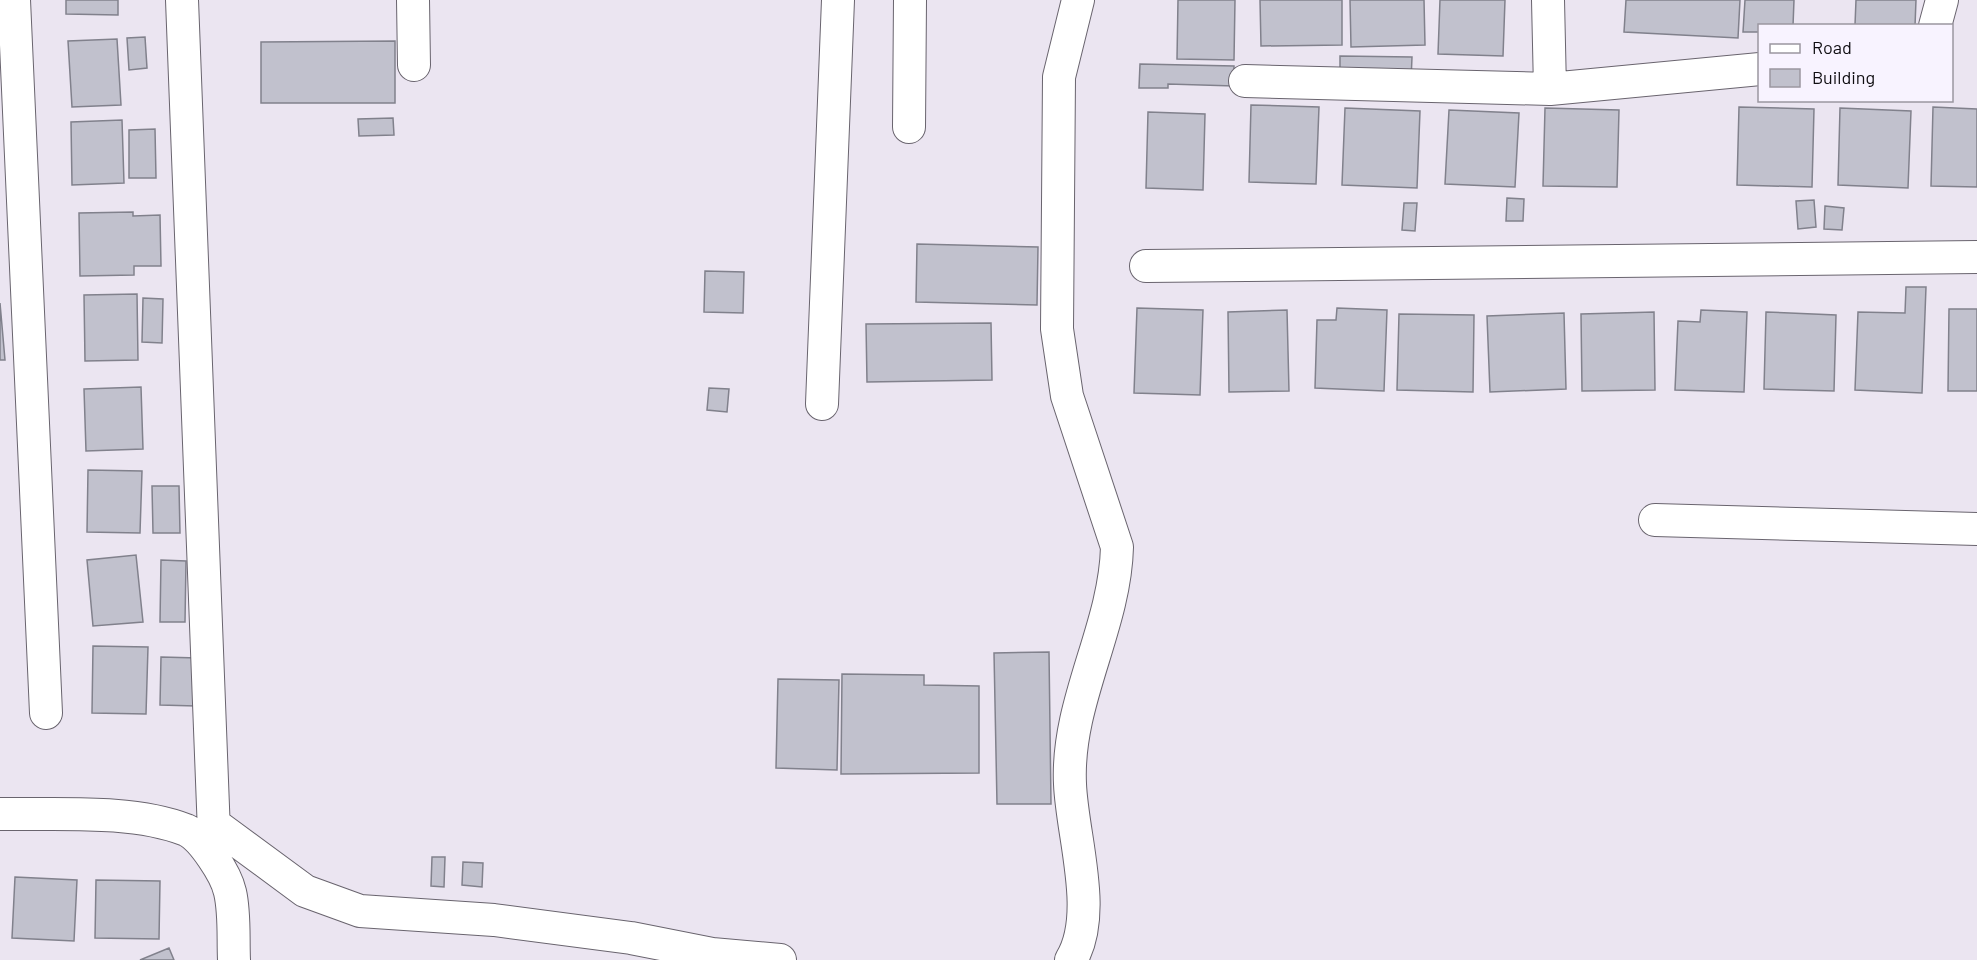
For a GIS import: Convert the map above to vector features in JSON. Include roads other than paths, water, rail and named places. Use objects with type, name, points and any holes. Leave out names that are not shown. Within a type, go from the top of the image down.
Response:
[{"type":"street","points":[[14,0],[11,172],[46,713]]},
{"type":"street","points":[[182,0],[214,858]]},
{"type":"street","points":[[413,0],[414,64]]},
{"type":"street","points":[[822,404],[838,0]]},
{"type":"street","points":[[909,127],[910,0]]},
{"type":"street","points":[[1071,960],[1080,946],[1083,912],[1070,783],[1075,721],[1106,617],[1116,568],[1117,547],[1067,396],[1060,367],[1057,329],[1059,77],[1078,0]]},
{"type":"street","points":[[1548,0],[1550,89]]},
{"type":"street","points":[[1936,24],[1942,0]]},
{"type":"street","points":[[1245,81],[1550,89],[1758,69]]},
{"type":"street","points":[[1146,266],[1977,257]]},
{"type":"street","points":[[1655,520],[1977,528]]},
{"type":"street","points":[[0,814],[120,817],[150,821],[188,831],[214,858],[230,891],[234,960]]},
{"type":"street","points":[[214,824],[305,891],[360,911],[494,920],[631,938],[711,957],[780,960]]}]
